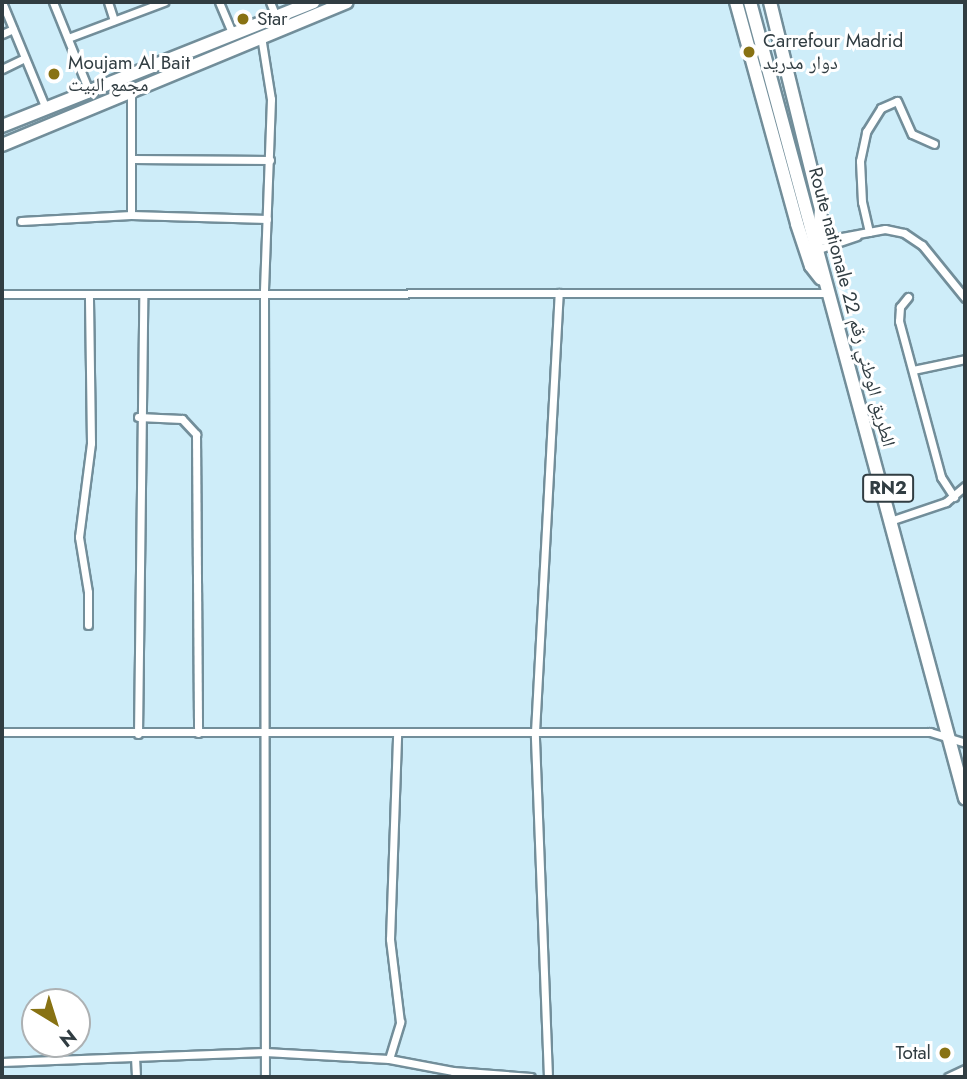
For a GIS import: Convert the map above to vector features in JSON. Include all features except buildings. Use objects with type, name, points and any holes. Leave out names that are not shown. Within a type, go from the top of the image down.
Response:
[{"type":"highway","points":[[2,126],[233,35],[259,32],[276,18],[313,2]]},
{"type":"highway","points":[[2,145],[131,92],[259,32],[348,2]]},
{"type":"highway","points":[[736,2],[797,224],[811,266],[827,289]]},
{"type":"highway","name":"RN2","points":[[750,2],[782,108]]},
{"type":"highway","name":"RN2","points":[[757,2],[782,108]]},
{"type":"highway","points":[[770,2],[821,209],[819,243]]},
{"type":"highway","name":"Route nationale 22 الطريق الوطني رقم","points":[[782,108],[893,520]]},
{"type":"highway","name":"Route nationale 22 الطريق الوطني رقم","points":[[819,243],[827,289],[965,773]]},
{"type":"highway","name":"Route nationale 22 الطريق الوطني رقم","points":[[956,740],[965,798]]},
{"type":"street","points":[[2,2],[46,109]]},
{"type":"street","points":[[53,2],[89,91]]},
{"type":"street","points":[[108,2],[114,20]]},
{"type":"street","points":[[68,38],[141,6],[164,2]]},
{"type":"street","points":[[219,2],[233,35]]},
{"type":"street","points":[[270,2],[276,18]]},
{"type":"street","points":[[2,34],[13,29]]},
{"type":"street","points":[[259,32],[270,75],[270,160],[264,294],[265,1077]]},
{"type":"street","points":[[2,69],[25,58]]},
{"type":"street","points":[[131,92],[131,215]]},
{"type":"street","points":[[867,232],[860,161],[866,132],[881,108],[897,101],[912,134],[934,144]]},
{"type":"street","points":[[133,159],[270,160]]},
{"type":"street","points":[[21,221],[131,215],[267,219]]},
{"type":"street","points":[[819,243],[893,229],[914,238],[965,298]]},
{"type":"street","points":[[2,294],[559,293],[827,289]]},
{"type":"street","points":[[548,1077],[535,732],[559,293]]},
{"type":"street","points":[[88,625],[88,592],[79,537],[91,443],[89,294]]},
{"type":"street","points":[[138,734],[138,417],[143,295]]},
{"type":"street","points":[[908,297],[900,307],[899,321],[941,477],[954,497]]},
{"type":"street","points":[[913,370],[965,359]]},
{"type":"street","points":[[138,417],[182,419],[196,434],[198,733]]},
{"type":"street","points":[[893,520],[954,497],[965,486]]},
{"type":"street","points":[[2,732],[535,732],[956,740]]},
{"type":"street","points":[[390,1059],[400,1022],[390,939],[397,734]]},
{"type":"street","points":[[2,1062],[265,1052],[390,1059],[453,1071],[531,1077]]},
{"type":"street","points":[[135,1056],[136,1077]]},
{"type":"street","points":[[948,1077],[965,1069]]},
{"type":"place","name":"Star","points":[[243,19]]},
{"type":"place","name":"Carrefour Madrid دوار مدريد","points":[[749,52]]},
{"type":"place","name":"Moujam Al Bait مجمع البيت","points":[[54,74]]},
{"type":"place","name":"Total","points":[[945,1053]]}]
